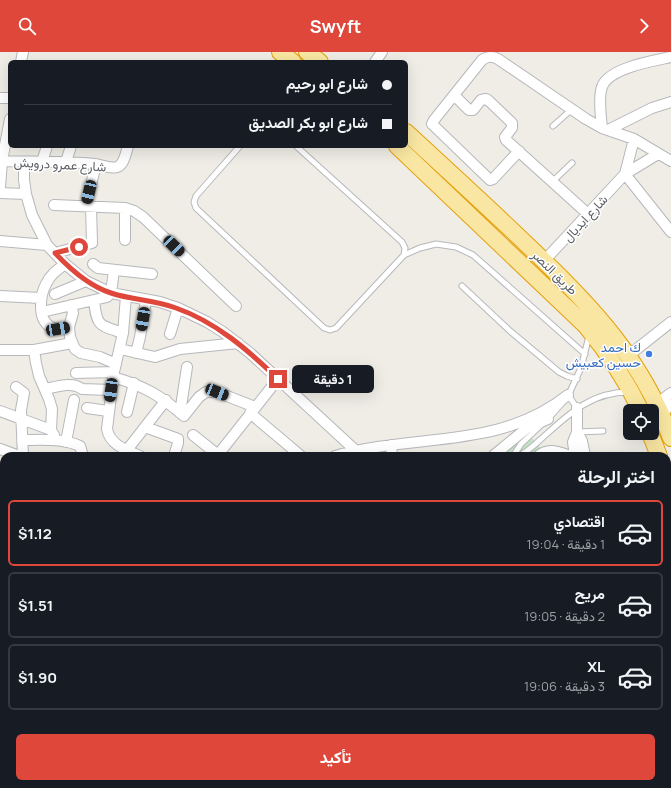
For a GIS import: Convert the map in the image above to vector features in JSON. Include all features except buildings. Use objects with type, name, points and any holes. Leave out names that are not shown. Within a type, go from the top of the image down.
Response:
[{"type":"highway","points":[[280,52],[290,60]]},
{"type":"highway","points":[[307,52],[322,60]]},
{"type":"highway","name":"طريق النصر","points":[[408,134],[593,310],[628,356],[663,408],[671,438]]},
{"type":"highway","name":"طريق النصر","points":[[400,148],[567,306],[590,331],[617,367],[638,404]]},
{"type":"highway","points":[[653,440],[657,452]]},
{"type":"street","points":[[519,151],[493,179],[490,180],[486,178],[433,126],[432,122],[482,60],[487,57],[493,56],[498,59],[571,110],[605,129],[634,139],[667,158]]},
{"type":"street","points":[[605,129],[600,95],[604,82],[630,68],[645,63],[671,58]]},
{"type":"street","points":[[454,94],[469,110],[473,110],[481,100],[488,100],[512,123],[512,128],[505,139],[588,214]]},
{"type":"street","points":[[605,129],[658,106],[671,102]]},
{"type":"street","points":[[0,187],[1,166],[8,129]]},
{"type":"street","name":"شارع ايديال","points":[[625,174],[634,139]]},
{"type":"street","points":[[42,162],[46,148]]},
{"type":"street","points":[[66,162],[70,148]]},
{"type":"street","name":"شارع عمرو درويش","points":[[1,166],[24,162],[66,162],[96,164],[115,168],[118,167],[123,161],[127,148]]},
{"type":"street","name":"شارع ايديال","points":[[544,262],[625,174],[667,158]]},
{"type":"street","points":[[24,162],[26,194],[32,215],[47,246],[66,264],[86,281],[111,293],[178,308],[207,322],[238,343],[354,452]]},
{"type":"street","points":[[55,253],[92,243],[88,206],[96,164]]},
{"type":"street","points":[[625,174],[671,232]]},
{"type":"street","points":[[0,193],[26,194]]},
{"type":"street","points":[[54,205],[125,208],[134,211],[143,217],[236,306]]},
{"type":"street","points":[[125,208],[125,240]]},
{"type":"street","points":[[0,241],[47,246]]},
{"type":"street","points":[[66,264],[54,272],[45,284],[41,298],[44,321],[51,327],[58,329],[69,327]]},
{"type":"street","points":[[93,264],[98,268],[152,274]]},
{"type":"street","points":[[42,312],[107,297],[111,293],[114,270]]},
{"type":"street","points":[[55,294],[86,281]]},
{"type":"street","points":[[0,296],[41,298]]},
{"type":"street","points":[[126,296],[123,333],[114,371],[107,428],[108,436],[115,444],[131,452]]},
{"type":"street","points":[[136,352],[140,338],[146,300]]},
{"type":"street","points":[[94,301],[95,315],[98,322],[103,326],[123,333]]},
{"type":"street","points":[[71,306],[73,313],[69,327],[70,337],[77,351],[100,357],[114,371],[134,383],[156,393],[182,415]]},
{"type":"street","points":[[170,334],[178,308]]},
{"type":"street","points":[[628,356],[671,322]]},
{"type":"street","points":[[0,350],[34,350],[72,343]]},
{"type":"street","points":[[120,349],[155,357],[180,350],[238,343]]},
{"type":"street","points":[[34,350],[36,363],[52,409],[52,435]]},
{"type":"street","points":[[182,415],[187,366]]},
{"type":"street","points":[[76,372],[114,371]]},
{"type":"street","points":[[219,452],[278,379]]},
{"type":"street","points":[[126,412],[134,383]]},
{"type":"street","points":[[45,389],[70,385],[79,386],[82,389],[111,390]]},
{"type":"street","points":[[16,387],[24,393],[21,410],[23,452]]},
{"type":"street","points":[[182,415],[199,397],[206,392],[217,392],[253,410],[298,452]]},
{"type":"street","points":[[663,408],[671,393]]},
{"type":"street","points":[[373,452],[391,445],[447,439],[512,425],[536,416],[553,407],[568,395]]},
{"type":"street","points":[[66,442],[74,400]]},
{"type":"street","points":[[127,450],[166,400]]},
{"type":"street","points":[[87,408],[108,411]]},
{"type":"street","points":[[577,408],[577,432],[582,441],[578,452]]},
{"type":"street","points":[[0,411],[22,420],[66,442],[80,446],[82,452]]},
{"type":"street","points":[[498,452],[527,428],[548,419]]},
{"type":"street","points":[[145,427],[178,439],[175,452]]},
{"type":"street","points":[[22,440],[52,435]]},
{"type":"street","points":[[193,435],[213,452]]},
{"type":"street","points":[[391,445],[392,452]]},
{"type":"street","points":[[546,452],[568,452]]},
{"type":"lane","points":[[552,126],[571,110]]},
{"type":"lane","points":[[238,148],[196,196],[194,202],[196,208],[324,328],[330,330],[336,328],[404,254],[436,244],[456,246],[473,255],[585,354]]},
{"type":"lane","points":[[298,148],[402,242],[405,248],[404,254]]},
{"type":"lane","points":[[552,182],[572,163]]},
{"type":"lane","points":[[462,286],[510,331],[559,372],[577,379]]},
{"type":"lane","points":[[516,452],[525,439],[557,410],[568,395],[581,368],[590,331]]},
{"type":"lane","points":[[525,452],[586,402],[604,395],[632,392]]},
{"type":"lane","points":[[568,395],[577,408]]},
{"type":"lane","points":[[577,432],[602,431]]},
{"type":"green space","points":[[527,432],[542,450],[540,452],[504,452]]},
{"type":"place","name":"ك احمد حسين كعبيش","points":[[649,354]]},
{"type":"route","points":[[79,247],[55,253],[86,281],[111,293],[160,302],[178,308],[207,322],[223,332],[250,353],[278,379]]}]
